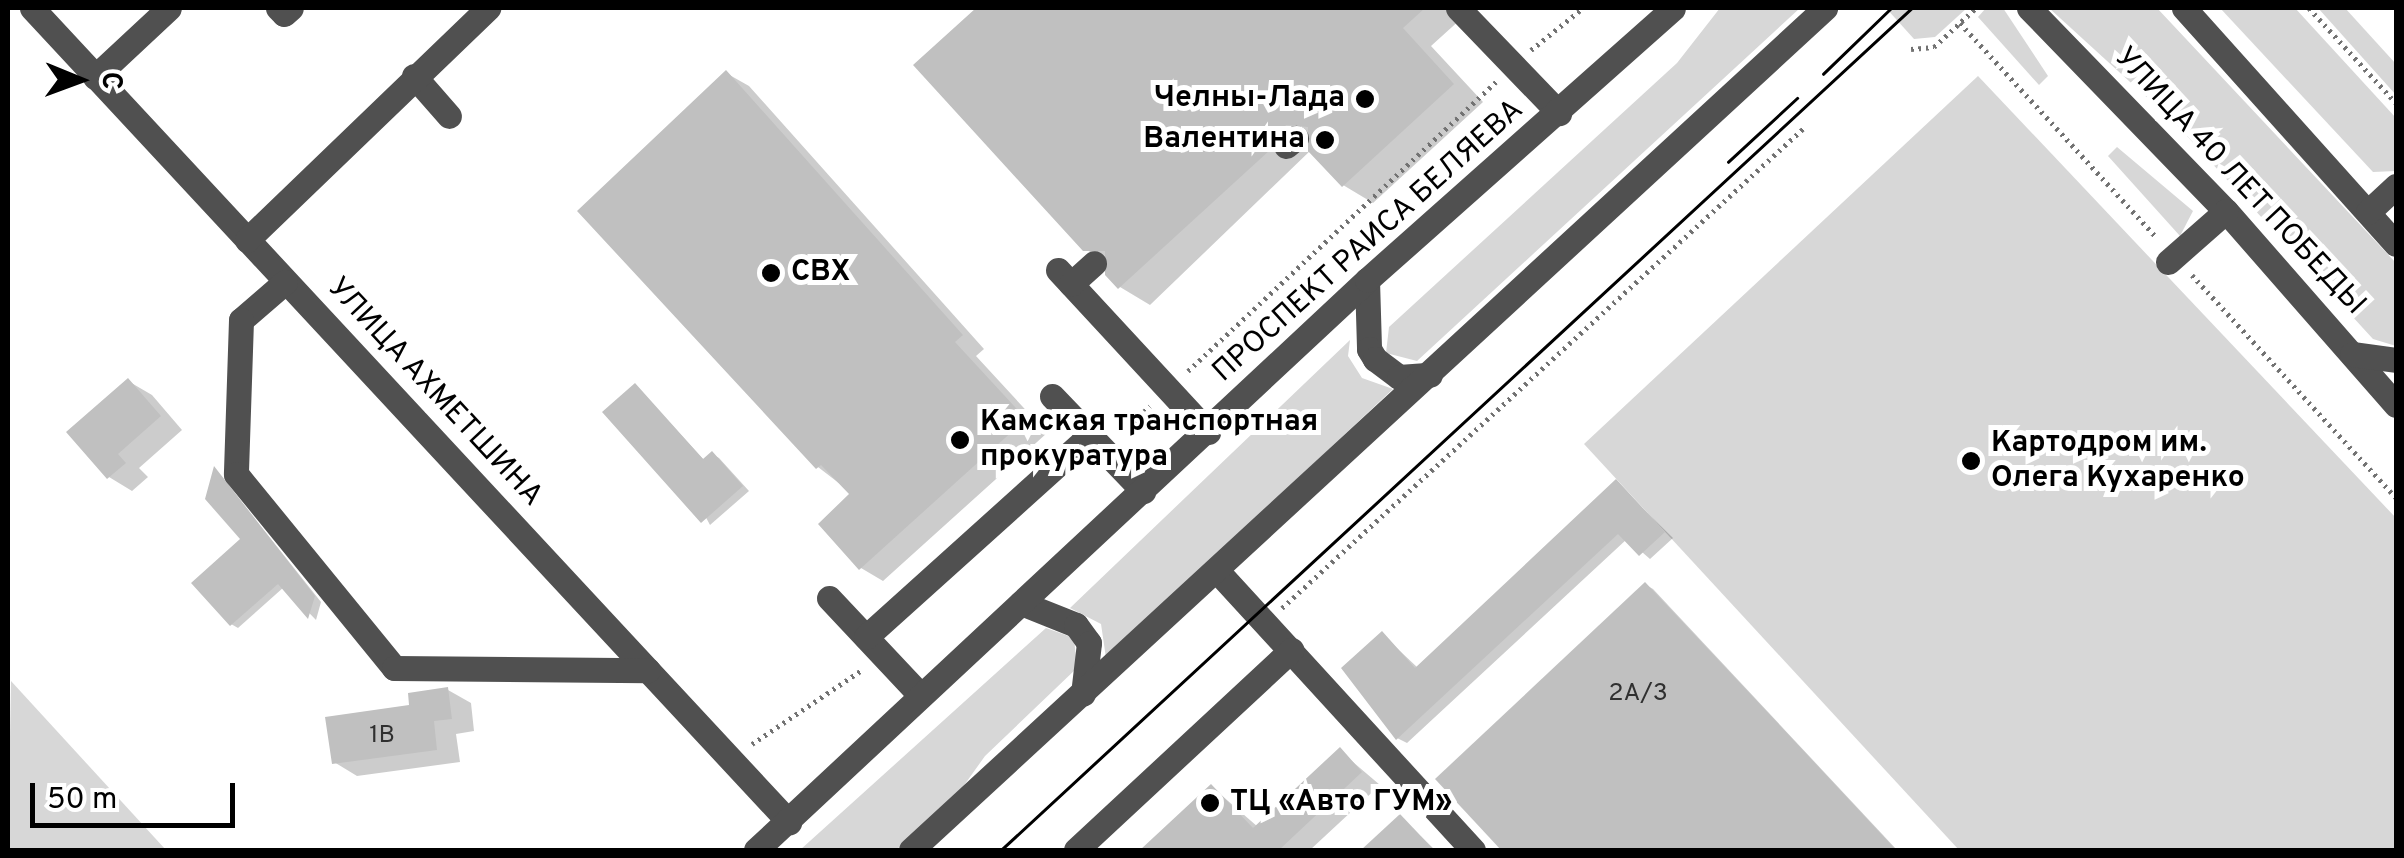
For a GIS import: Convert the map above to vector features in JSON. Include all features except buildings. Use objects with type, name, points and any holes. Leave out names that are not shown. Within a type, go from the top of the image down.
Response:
[{"type":"street","name":"УЛИЦА АХМЕТШИНА","points":[[32,8],[789,822]]},
{"type":"street","points":[[95,77],[169,8]]},
{"type":"street","points":[[278,8],[284,14],[291,8]]},
{"type":"street","points":[[246,240],[488,8]]},
{"type":"street","points":[[1457,8],[1560,114]]},
{"type":"street","name":"ПРОСПЕКТ РАИСА БЕЛЯЕВА","points":[[756,850],[1208,432],[1366,280],[1560,114],[1673,8]]},
{"type":"street","points":[[911,850],[1219,572],[1825,8]]},
{"type":"street","name":"УЛИЦА 40 ЛЕТ ПОБЕДЫ","points":[[2029,8],[2226,211],[2396,405]]},
{"type":"street","points":[[2184,8],[2396,244]]},
{"type":"street","points":[[414,76],[449,116]]},
{"type":"street","points":[[2368,212],[2396,186]]},
{"type":"street","points":[[2168,262],[2226,211]]},
{"type":"street","points":[[1094,262],[1064,277],[1208,432]]},
{"type":"street","points":[[1366,280],[1368,349],[1375,360],[1399,377],[1430,375]]},
{"type":"street","points":[[285,282],[241,320],[236,474],[394,668],[648,670]]},
{"type":"street","points":[[2352,354],[2396,360]]},
{"type":"street","points":[[1052,396],[1144,491]]},
{"type":"street","points":[[866,636],[1089,436]]},
{"type":"street","points":[[1219,572],[1473,850]]},
{"type":"street","points":[[829,598],[921,696]]},
{"type":"street","points":[[1021,603],[1076,625],[1089,643],[1084,694]]},
{"type":"street","points":[[1076,850],[1291,650]]},
{"type":"path","points":[[1911,50],[1934,47],[1976,8]]},
{"type":"path","points":[[2309,8],[2396,103]]},
{"type":"path","points":[[1266,624],[1806,126]]},
{"type":"shaded area","points":[[1720,8],[1800,8],[1417,361],[1386,353],[1389,327],[1677,63]]},
{"type":"shaded area","points":[[1886,8],[1967,8],[1935,37],[1914,39]]},
{"type":"shaded area","points":[[1986,8],[2003,8],[2048,76],[2039,85],[1978,17]]},
{"type":"shaded area","points":[[2049,8],[2157,8],[2396,263],[2396,346],[2373,339],[2175,123]]},
{"type":"shaded area","points":[[2220,8],[2295,8],[2396,118],[2396,171],[2373,172]]},
{"type":"shaded area","points":[[2318,8],[2345,8],[2396,64],[2396,95]]},
{"type":"shaded area","name":"Картодром им. Олега Кухаренко","points":[[1978,76],[2396,518],[2396,850],[1959,850],[1584,444]]},
{"type":"shaded area","points":[[2117,147],[2193,211],[2180,236],[2108,156]]},
{"type":"shaded area","points":[[1350,340],[1348,356],[1362,378],[1393,389],[1106,658],[1101,624],[1070,608]]},
{"type":"shaded area","points":[[1046,628],[1074,638],[1077,668],[985,756],[955,798],[896,850],[800,850]]},
{"type":"shaded area","points":[[11,681],[166,850],[8,850]]},
{"type":"tram line","points":[[1823,74],[1891,8]]},
{"type":"tram line","points":[[1001,850],[1912,8]]},
{"type":"tram line","points":[[1728,162],[1797,98]]},
{"type":"place","name":"Челны-Лада","points":[[1365,99]]},
{"type":"place","name":"Валентина","points":[[1325,140]]},
{"type":"place","name":"СВХ","points":[[771,273]]},
{"type":"place","name":"Камская транспортная прокуратура","points":[[960,440]]},
{"type":"place","name":"Картодром им. Олега Кухаренко","points":[[1971,461]]},
{"type":"place","name":"ТЦ «Авто ГУМ»","points":[[1210,803]]}]
